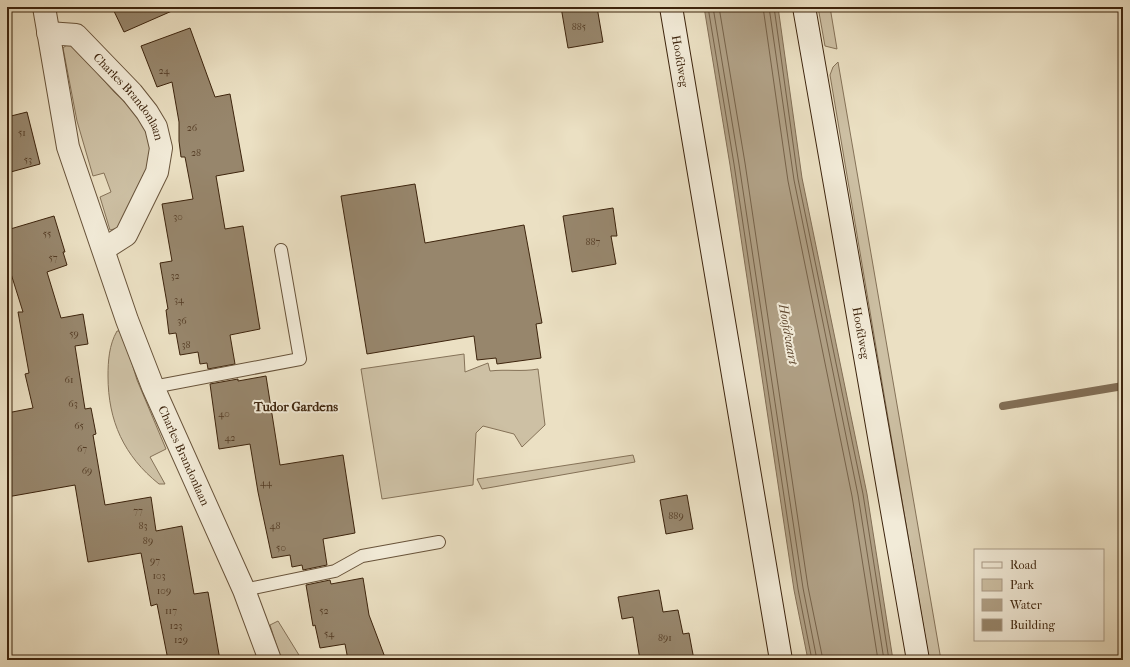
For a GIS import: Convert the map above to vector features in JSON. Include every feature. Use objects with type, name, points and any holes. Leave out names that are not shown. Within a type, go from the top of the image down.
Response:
[{"type":"street","name":"Charles Brandonlaan","points":[[44,7],[68,147],[127,320],[153,387],[244,590],[270,660]]},
{"type":"street","name":"Hoofdweg","points":[[671,7],[782,660]]},
{"type":"street","name":"Hoofdweg","points":[[804,7],[918,660]]},
{"type":"street","name":"Charles Brandonlaan","points":[[48,33],[76,35],[132,93],[156,127],[161,148],[157,172],[126,235],[104,249]]},
{"type":"lane","points":[[153,387],[300,359],[281,250]]},
{"type":"lane","points":[[244,590],[335,571],[362,556],[439,542]]},
{"type":"green space","points":[[818,7],[830,7],[837,49],[825,46]]},
{"type":"green space","points":[[68,44],[73,46],[114,92],[144,121],[152,154],[145,178],[118,228],[110,230],[100,197],[111,192],[104,173],[93,176],[77,121],[63,48]]},
{"type":"green space","points":[[838,62],[941,660],[929,660],[830,75],[833,67]]},
{"type":"green space","points":[[117,331],[122,331],[137,380],[166,449],[150,457],[165,484],[159,484],[136,462],[120,436],[115,423],[111,408],[108,370],[111,347]]},
{"type":"green space","points":[[464,354],[465,372],[488,363],[490,371],[538,369],[545,425],[522,447],[514,434],[483,426],[476,433],[473,485],[382,499],[361,369]]},
{"type":"green space","points":[[633,455],[635,462],[482,489],[477,479]]},
{"type":"green space","points":[[278,621],[302,660],[281,660],[270,625]]},
{"type":"water","name":"Hoofdvaart","points":[[704,7],[778,7],[802,178],[867,494],[893,660],[808,660],[794,590],[730,165]]},
{"type":"building","points":[[112,7],[181,7],[124,32]]},
{"type":"building","points":[[561,7],[597,7],[603,42],[568,48]]},
{"type":"building","points":[[190,28],[215,97],[230,94],[244,171],[216,176],[225,229],[243,226],[260,329],[230,335],[235,364],[208,369],[207,363],[200,364],[198,352],[180,355],[176,333],[169,334],[166,310],[168,309],[160,263],[172,261],[162,204],[193,199],[185,157],[181,157],[179,122],[172,82],[157,87],[141,46]]},
{"type":"building","points":[[27,112],[40,164],[7,173],[7,117]]},
{"type":"building","points":[[415,184],[425,243],[524,225],[542,323],[536,324],[541,358],[497,364],[496,358],[477,360],[474,336],[367,354],[341,196]]},
{"type":"building","points":[[613,208],[617,236],[611,236],[616,264],[572,272],[563,216]]},
{"type":"building","points":[[54,216],[65,252],[63,252],[67,265],[47,272],[61,318],[83,314],[88,344],[75,346],[85,409],[91,408],[96,434],[93,435],[105,505],[151,497],[156,531],[182,526],[194,594],[208,592],[220,660],[168,660],[157,604],[151,606],[141,553],[88,562],[75,485],[7,497],[7,413],[33,408],[25,374],[29,373],[18,312],[23,312],[7,261],[7,230]]},
{"type":"building","points":[[266,376],[280,465],[343,455],[355,533],[323,539],[327,565],[303,570],[302,565],[292,567],[290,555],[272,558],[258,492],[250,444],[219,449],[210,384]]},
{"type":"building","points":[[687,495],[693,529],[666,534],[660,500]]},
{"type":"building","points":[[363,578],[369,615],[386,660],[348,660],[345,644],[320,648],[315,625],[313,626],[306,585],[330,580],[331,584]]},
{"type":"building","points":[[659,590],[663,612],[678,610],[683,634],[689,633],[694,660],[640,660],[633,617],[622,619],[618,597]]},
{"type":"waterway","points":[[1003,406],[1123,386]]},
{"type":"district","name":"Tudor Gardens","points":[[296,406]]}]
